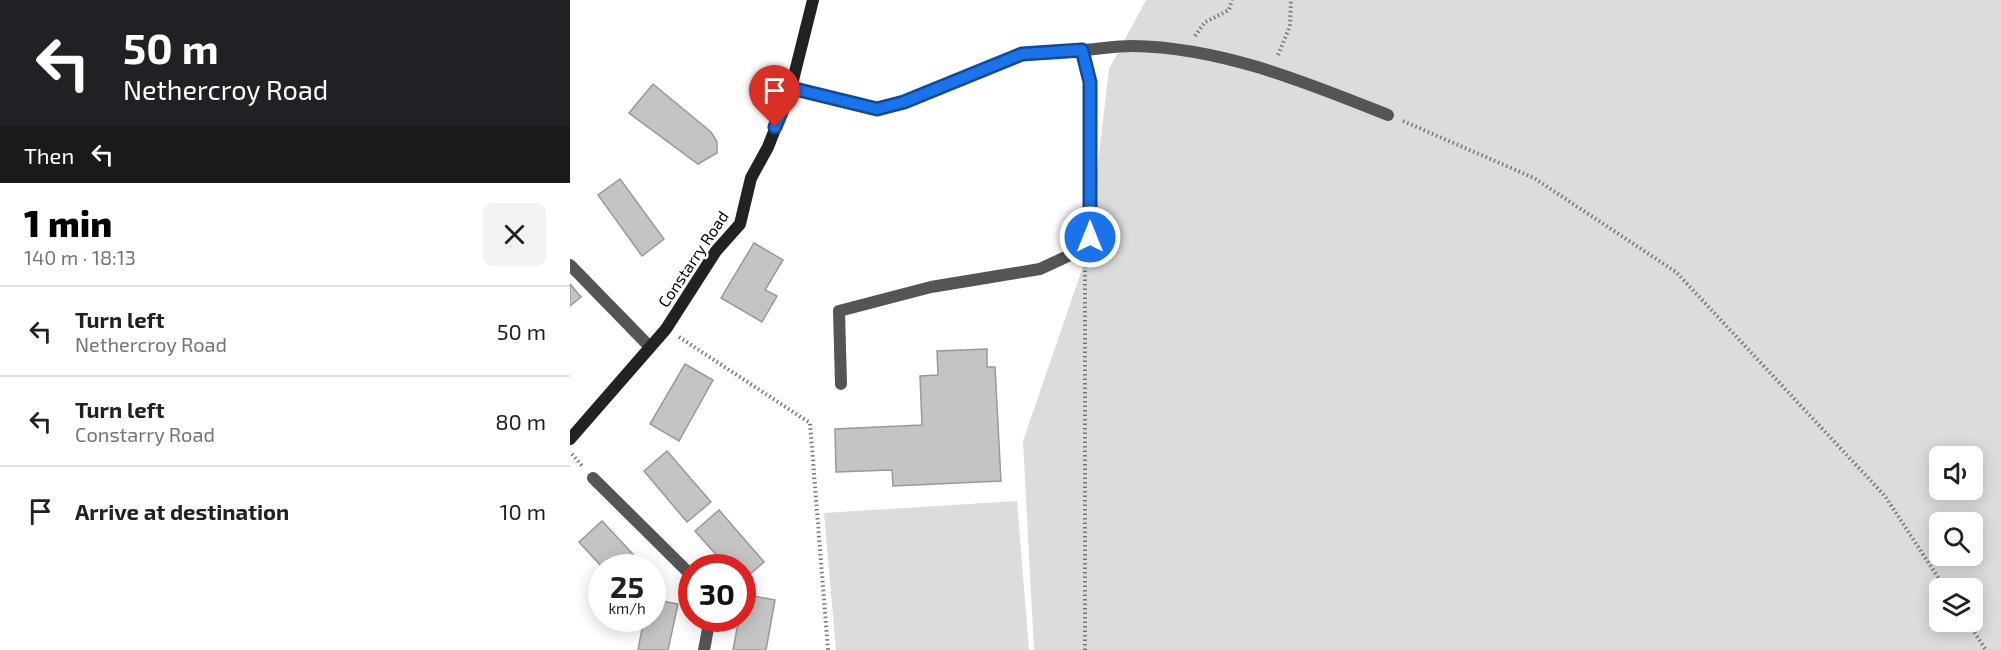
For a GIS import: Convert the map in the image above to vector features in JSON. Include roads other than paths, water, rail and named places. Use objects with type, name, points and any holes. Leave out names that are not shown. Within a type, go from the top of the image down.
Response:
[{"type":"main road","name":"Constarry Road","points":[[570,439],[666,329],[716,251],[740,224],[751,178],[768,147],[791,88],[813,0]]},
{"type":"street","points":[[791,88],[877,109],[904,102],[1022,54],[1132,46],[1184,52],[1272,70],[1388,115]]},
{"type":"street","points":[[841,384],[839,311],[931,288],[1040,268],[1070,255],[1090,237],[1090,82],[1082,50]]},
{"type":"street","points":[[570,266],[650,347]]},
{"type":"street","points":[[593,478],[678,562]]},
{"type":"street","points":[[704,650],[707,632]]}]
